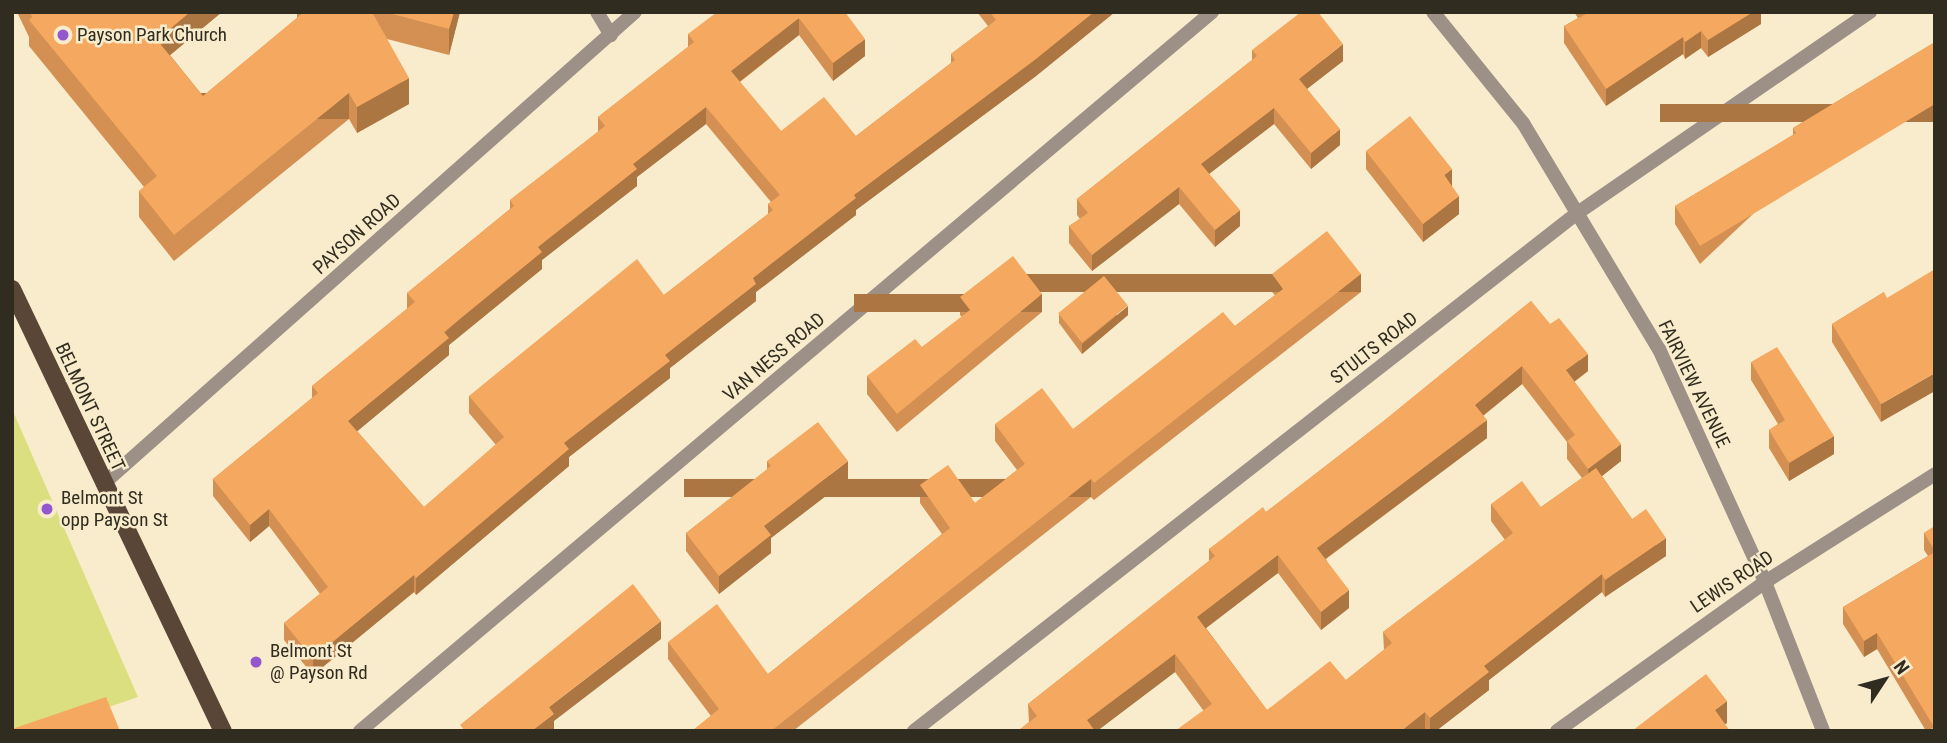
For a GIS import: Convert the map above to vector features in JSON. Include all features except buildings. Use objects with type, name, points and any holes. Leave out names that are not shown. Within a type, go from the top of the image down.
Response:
[{"type":"main road","name":"BELMONT STREET","points":[[12,289],[223,731]]},
{"type":"street","points":[[597,12],[611,35]]},
{"type":"street","name":"PAYSON ROAD","points":[[103,484],[635,12]]},
{"type":"street","name":"VAN NESS ROAD","points":[[360,731],[1212,12]]},
{"type":"street","name":"FAIRVIEW AVENUE","points":[[1433,12],[1523,123],[1659,348],[1765,582],[1823,731]]},
{"type":"street","name":"STULTS ROAD","points":[[914,731],[1576,214],[1870,12]]},
{"type":"street","name":"LEWIS ROAD","points":[[1557,731],[1765,582],[1935,474]]},
{"type":"green space","points":[[12,409],[138,697],[39,731],[12,731]]},
{"type":"place","name":"Payson Park Church","points":[[63,35]]},
{"type":"place","name":"Belmont St opp Payson St","points":[[47,509]]},
{"type":"place","name":"Belmont St @ Payson Rd","points":[[256,662]]}]
